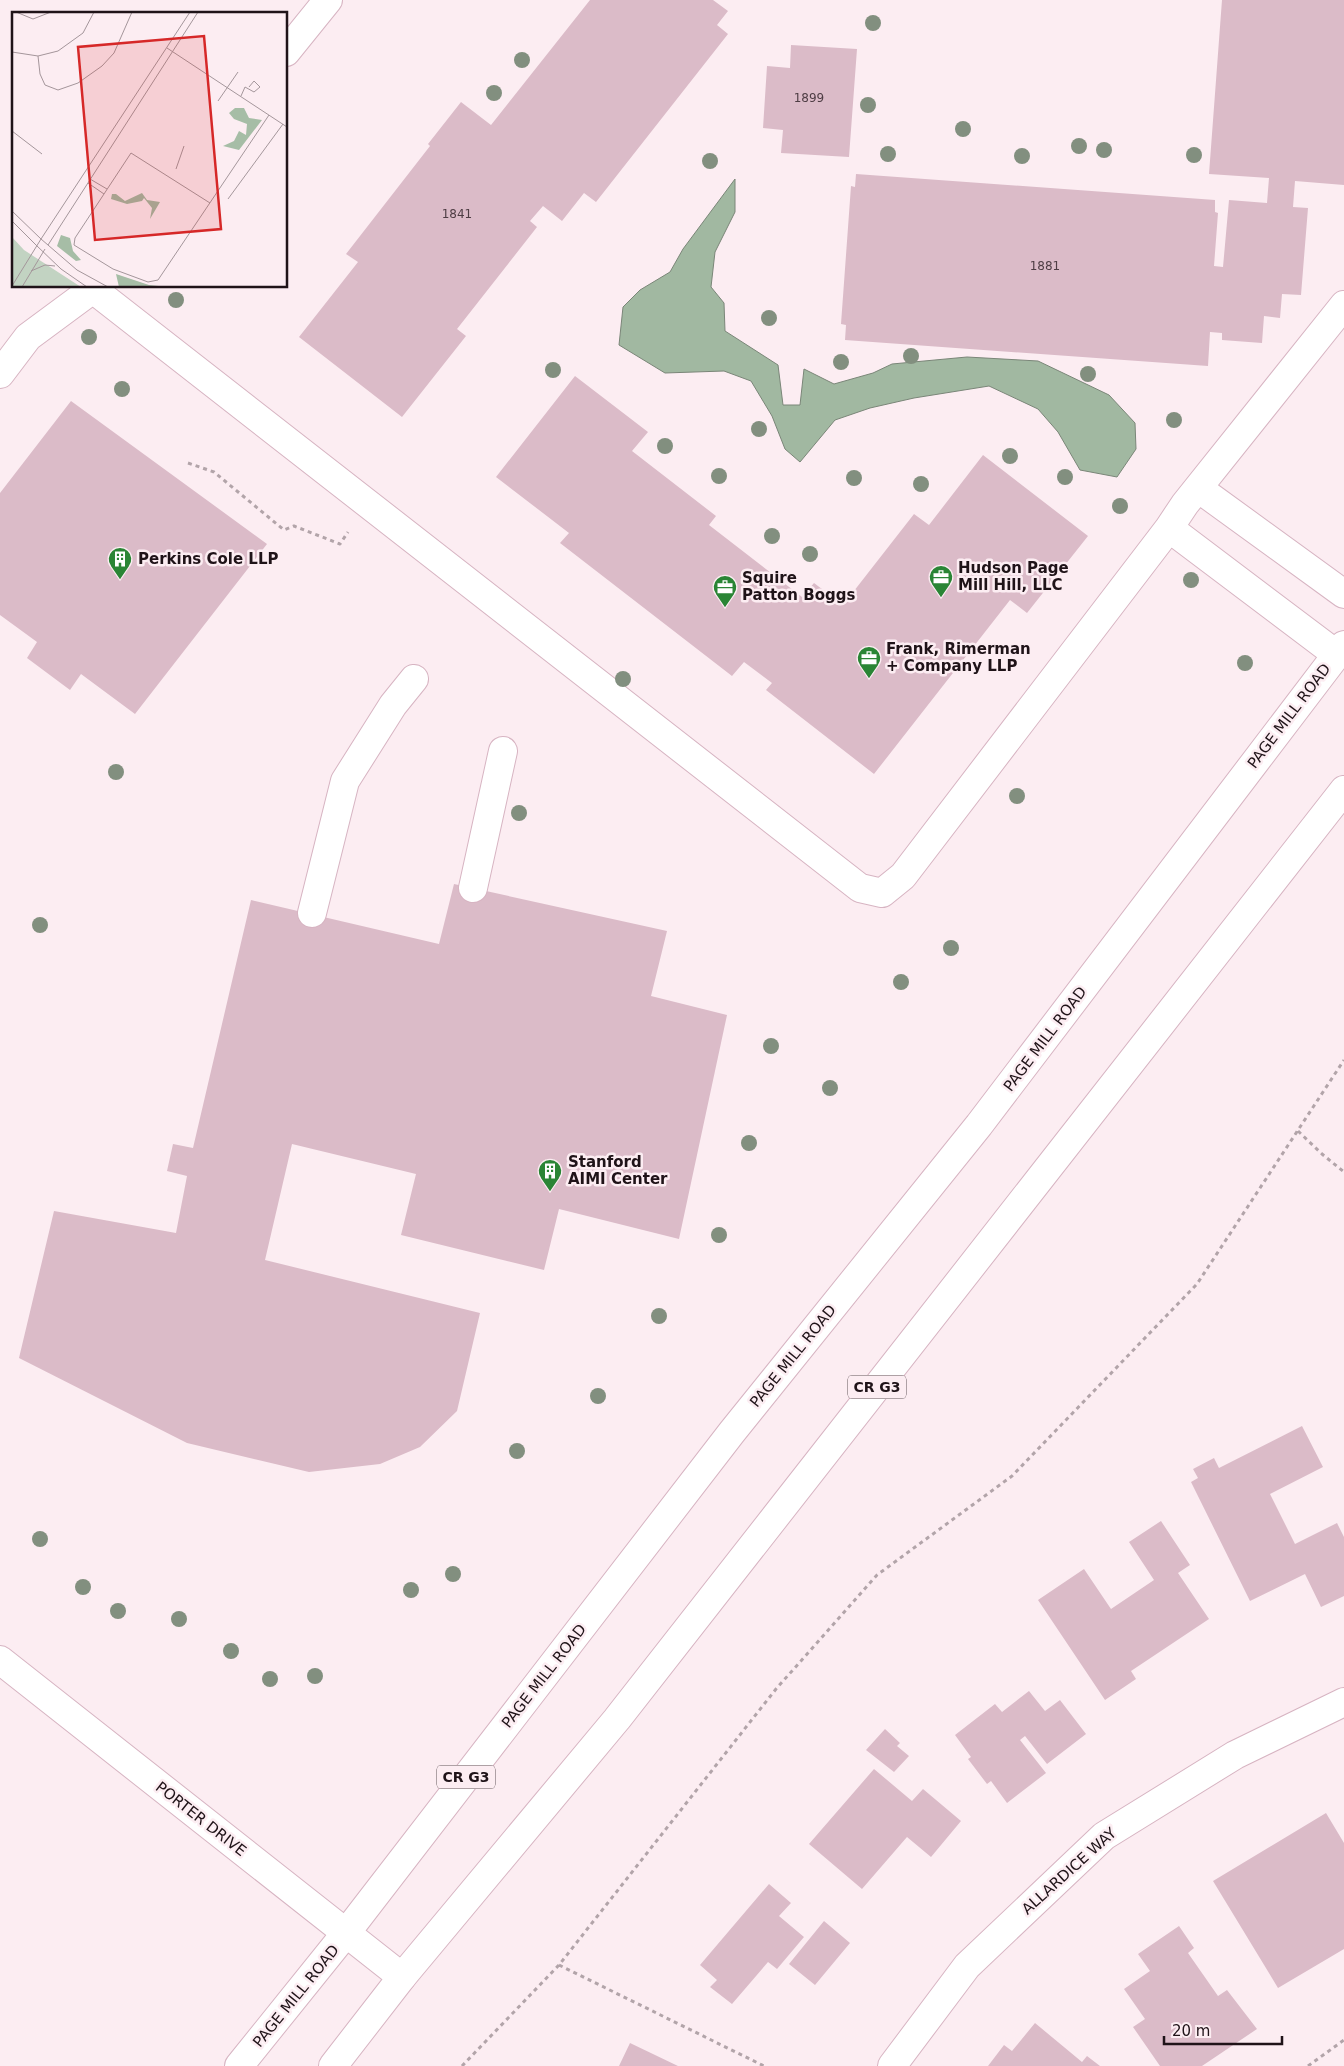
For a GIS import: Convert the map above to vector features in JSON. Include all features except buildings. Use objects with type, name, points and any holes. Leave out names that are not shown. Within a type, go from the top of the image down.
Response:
[{"type":"main road","points":[[288,50],[328,0]]},
{"type":"main road","points":[[0,374],[28,337],[96,288],[860,888],[882,893],[904,876],[1170,528],[1198,488],[1344,305]]},
{"type":"main road","points":[[1198,488],[1344,594]]},
{"type":"main road","points":[[1170,528],[1340,649]]},
{"type":"main road","name":"PAGE MILL ROAD","points":[[240,2066],[346,1933],[732,1432],[980,1125],[1340,649]]},
{"type":"main road","points":[[312,913],[345,781],[394,705],[414,679]]},
{"type":"main road","points":[[473,888],[503,751]]},
{"type":"main road","name":"CR G3","points":[[333,2066],[402,1977],[617,1719],[1344,790]]},
{"type":"main road","name":"PORTER DRIVE","points":[[0,1660],[402,1977]]},
{"type":"main road","name":"ALLARDICE WAY","points":[[892,2066],[967,1966],[1104,1836],[1235,1755],[1344,1702]]},
{"type":"path","points":[[188,463],[214,472],[284,530],[294,526],[340,544],[350,530]]},
{"type":"path","points":[[462,2066],[559,1965],[776,1689],[877,1575],[1012,1476],[1197,1284],[1344,1060]]},
{"type":"path","points":[[1298,1131],[1344,1172]]},
{"type":"path","points":[[559,1965],[764,2066]]},
{"type":"path","points":[[1308,2066],[1344,2040]]},
{"type":"shaded area","points":[[735,179],[735,212],[715,252],[711,287],[724,303],[725,331],[778,365],[783,405],[800,405],[804,369],[834,384],[873,373],[892,364],[967,357],[1038,361],[1109,395],[1135,423],[1136,449],[1117,477],[1080,470],[1058,432],[1038,409],[989,386],[914,398],[870,408],[835,420],[800,462],[785,449],[772,416],[751,381],[724,371],[665,373],[619,345],[623,307],[640,290],[670,272],[683,249]]},
{"type":"place","name":"Perkins Cole LLP","points":[[120,580]]},
{"type":"place","name":"Hudson Page Mill Hill, LLC","points":[[941,598]]},
{"type":"place","name":"Squire Patton Boggs","points":[[725,608]]},
{"type":"place","name":"Frank, Rimerman + Company LLP","points":[[869,679]]},
{"type":"place","name":"Stanford AIMI Center","points":[[550,1192]]}]
